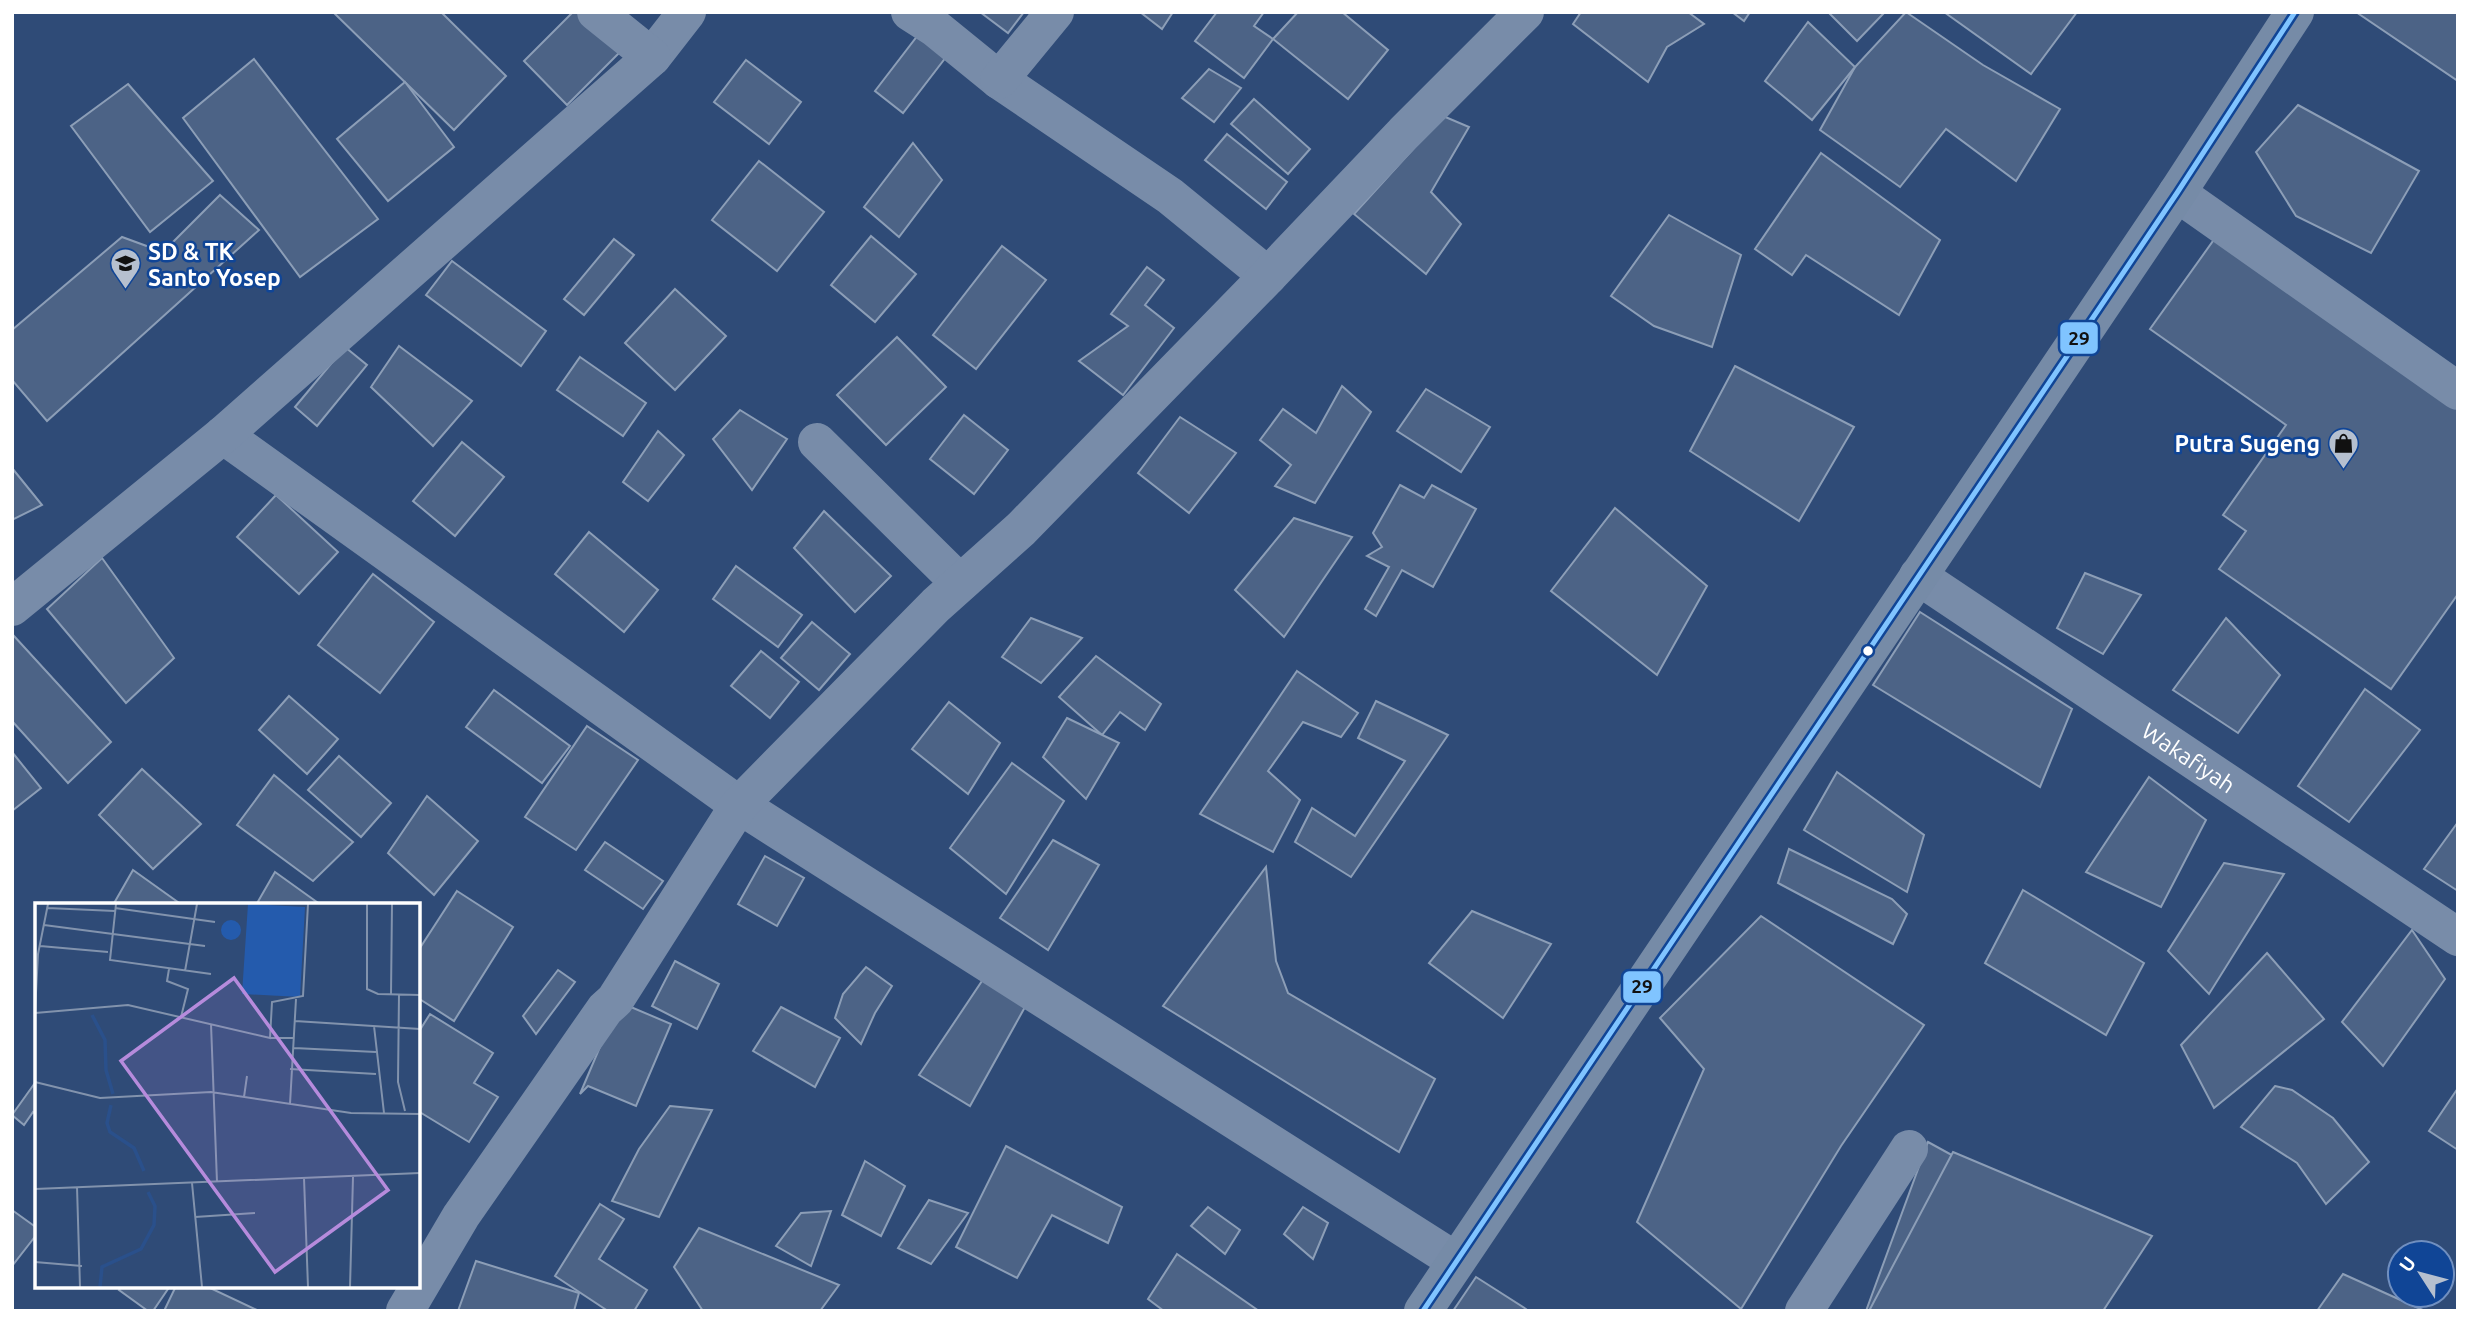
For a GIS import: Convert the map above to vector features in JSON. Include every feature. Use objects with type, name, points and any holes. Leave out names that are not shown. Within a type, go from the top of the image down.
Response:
[{"type":"main road","points":[[1423,1311],[2177,193],[2295,12]]},
{"type":"street","points":[[596,12],[652,57]]},
{"type":"street","points":[[12,607],[223,435],[652,57],[687,12]]},
{"type":"street","points":[[910,12],[935,28],[999,80],[1170,195],[1268,276]]},
{"type":"street","points":[[999,80],[1055,12]]},
{"type":"street","points":[[420,1286],[461,1216],[615,999],[739,805],[960,583],[1021,529],[1404,133],[1525,12]]},
{"type":"street","points":[[2177,193],[2458,391]]},
{"type":"street","points":[[223,435],[739,805],[1456,1261]]},
{"type":"street","points":[[817,442],[960,583]]},
{"type":"street","name":"Wakafiyah","points":[[1918,576],[2458,937]]},
{"type":"street","points":[[1804,1311],[1909,1149]]},
{"type":"street","points":[[405,1311],[419,1288]]},
{"type":"building","points":[[333,12],[441,12],[506,76],[454,130]]},
{"type":"building","points":[[573,12],[580,12],[620,52],[567,105],[524,61]]},
{"type":"building","points":[[980,12],[1024,12],[1008,33]]},
{"type":"building","points":[[1140,12],[1173,12],[1162,29]]},
{"type":"building","points":[[1217,12],[1264,12],[1254,26],[1273,39],[1244,78],[1195,41]]},
{"type":"building","points":[[1298,12],[1342,12],[1388,50],[1348,99],[1273,39]]},
{"type":"building","points":[[1581,12],[1688,12],[1704,24],[1667,47],[1648,82],[1573,24]]},
{"type":"building","points":[[1732,12],[1750,12],[1744,21]]},
{"type":"building","points":[[1828,12],[1885,12],[1857,41]]},
{"type":"building","points":[[1906,12],[1983,65],[2060,109],[2016,181],[1946,129],[1900,187],[1820,130],[1855,67]]},
{"type":"building","points":[[1944,12],[2077,12],[2031,74]]},
{"type":"building","points":[[2356,12],[2458,12],[2458,81]]},
{"type":"building","points":[[1808,22],[1855,67],[1812,120],[1765,81]]},
{"type":"building","points":[[925,26],[953,48],[903,113],[875,91]]},
{"type":"building","points":[[254,59],[378,219],[300,277],[183,118]]},
{"type":"building","points":[[746,60],[801,102],[769,144],[714,102]]},
{"type":"building","points":[[1209,69],[1241,88],[1214,122],[1182,98]]},
{"type":"building","points":[[405,82],[454,147],[388,201],[337,139]]},
{"type":"building","points":[[128,84],[213,181],[150,232],[71,126]]},
{"type":"building","points":[[1254,99],[1310,149],[1288,174],[1231,124]]},
{"type":"building","points":[[2298,105],[2419,171],[2371,253],[2296,216],[2256,152]]},
{"type":"building","points":[[1443,116],[1469,127],[1431,192],[1461,224],[1426,274],[1354,214]]},
{"type":"building","points":[[1227,134],[1287,182],[1266,209],[1205,160]]},
{"type":"building","points":[[913,143],[942,180],[899,237],[864,207]]},
{"type":"building","points":[[1821,153],[1940,240],[1899,315],[1806,255],[1792,275],[1755,249]]},
{"type":"building","points":[[759,161],[824,212],[777,271],[712,220]]},
{"type":"building","name":"SD & TK Santo Yosep","points":[[220,195],[259,230],[47,421],[12,380],[12,330],[122,237],[163,252]]},
{"type":"building","points":[[1669,215],[1741,255],[1712,347],[1654,326],[1611,296]]},
{"type":"building","points":[[2218,234],[2458,402],[2458,594],[2391,689],[2219,569],[2246,531],[2223,515],[2286,425],[2150,329]]},
{"type":"building","points":[[871,236],[916,274],[875,322],[831,285]]},
{"type":"building","points":[[614,239],[634,255],[584,315],[564,299]]},
{"type":"building","points":[[1002,246],[1046,280],[976,369],[933,335]]},
{"type":"building","points":[[452,261],[546,331],[521,366],[426,295]]},
{"type":"building","points":[[1147,267],[1164,280],[1145,305],[1174,328],[1123,395],[1079,361],[1128,326],[1111,314]]},
{"type":"building","points":[[675,289],[726,336],[675,390],[625,343]]},
{"type":"building","points":[[897,337],[946,387],[886,445],[837,395]]},
{"type":"building","points":[[399,346],[472,401],[433,446],[371,387]]},
{"type":"building","points":[[345,347],[367,365],[317,426],[295,407]]},
{"type":"building","points":[[580,357],[646,403],[623,436],[557,390]]},
{"type":"building","points":[[1735,366],[1854,427],[1799,521],[1690,451]]},
{"type":"building","points":[[1342,386],[1371,412],[1315,503],[1275,486],[1291,465],[1260,440],[1283,409],[1316,433]]},
{"type":"building","points":[[1426,389],[1490,427],[1461,472],[1397,431]]},
{"type":"building","points":[[740,410],[787,439],[752,490],[713,439]]},
{"type":"building","points":[[964,415],[1008,450],[974,494],[930,459]]},
{"type":"building","points":[[1180,417],[1236,453],[1189,513],[1138,473]]},
{"type":"building","points":[[658,431],[684,455],[648,501],[623,482]]},
{"type":"building","points":[[462,442],[504,477],[455,536],[413,501]]},
{"type":"building","points":[[12,468],[42,505],[12,520]]},
{"type":"building","points":[[1400,485],[1424,498],[1432,485],[1476,509],[1433,587],[1402,570],[1376,616],[1365,609],[1389,567],[1367,556],[1382,547],[1373,533]]},
{"type":"building","points":[[276,495],[338,552],[299,594],[237,537]]},
{"type":"building","points":[[1615,508],[1707,586],[1657,675],[1551,591]]},
{"type":"building","points":[[824,511],[891,576],[855,612],[794,548]]},
{"type":"building","points":[[1294,518],[1352,537],[1284,637],[1235,590]]},
{"type":"building","points":[[589,532],[658,590],[624,632],[555,574]]},
{"type":"building","points":[[102,558],[174,658],[126,703],[47,609]]},
{"type":"building","points":[[736,566],[802,615],[778,647],[713,599]]},
{"type":"building","points":[[2085,573],[2141,595],[2103,654],[2057,628]]},
{"type":"building","points":[[373,574],[434,622],[380,693],[318,645]]},
{"type":"building","points":[[1920,612],[2072,709],[2040,787],[1873,685]]},
{"type":"building","points":[[1031,618],[1082,638],[1041,683],[1002,657]]},
{"type":"building","points":[[2226,618],[2280,675],[2238,733],[2173,690]]},
{"type":"building","points":[[812,622],[850,654],[819,690],[781,658]]},
{"type":"building","points":[[14,636],[111,742],[68,783],[12,721]]},
{"type":"building","points":[[761,651],[799,682],[770,718],[731,686]]},
{"type":"building","points":[[1096,656],[1161,704],[1145,730],[1120,712],[1102,735],[1059,697]]},
{"type":"building","points":[[1297,671],[1358,713],[1341,737],[1303,722],[1268,771],[1300,800],[1273,852],[1200,814]]},
{"type":"building","points":[[2365,689],[2420,730],[2349,822],[2298,786]]},
{"type":"building","points":[[494,690],[570,746],[542,783],[466,727]]},
{"type":"building","points":[[289,696],[338,739],[307,774],[259,730]]},
{"type":"building","points":[[1376,701],[1448,735],[1351,877],[1295,842],[1312,808],[1355,836],[1405,761],[1358,738]]},
{"type":"building","points":[[949,702],[1000,743],[968,794],[912,749]]},
{"type":"building","points":[[1067,718],[1119,743],[1086,799],[1043,757]]},
{"type":"building","points":[[587,726],[638,760],[576,850],[525,817]]},
{"type":"building","points":[[12,752],[41,788],[12,811]]},
{"type":"building","points":[[339,756],[391,803],[361,837],[308,790]]},
{"type":"building","points":[[1012,763],[1064,801],[1006,894],[950,848]]},
{"type":"building","points":[[142,769],[201,824],[153,869],[99,815]]},
{"type":"building","points":[[1837,772],[1924,835],[1907,892],[1804,830]]},
{"type":"building","points":[[274,775],[353,842],[313,881],[237,825]]},
{"type":"building","points":[[2149,777],[2206,820],[2161,907],[2086,872]]},
{"type":"building","points":[[427,796],[478,841],[434,895],[388,853]]},
{"type":"building","points":[[2458,822],[2458,891],[2424,869]]},
{"type":"building","points":[[1053,840],[1099,865],[1048,950],[1000,918]]},
{"type":"building","points":[[605,842],[663,881],[643,909],[585,870]]},
{"type":"building","points":[[1789,849],[1892,899],[1907,914],[1893,944],[1778,883]]},
{"type":"building","points":[[765,856],[804,878],[777,926],[738,904]]},
{"type":"building","points":[[2224,863],[2284,874],[2209,994],[2168,951]]},
{"type":"building","points":[[1266,867],[1276,961],[1288,993],[1435,1079],[1399,1152],[1163,1006]]},
{"type":"building","points":[[133,870],[179,903],[114,903]]},
{"type":"building","points":[[275,872],[318,903],[257,903]]},
{"type":"building","points":[[2023,890],[2144,963],[2106,1035],[1985,963]]},
{"type":"building","points":[[457,891],[513,927],[454,1021],[420,999],[420,948]]},
{"type":"building","points":[[1472,911],[1551,944],[1503,1018],[1429,963]]},
{"type":"building","points":[[1761,916],[1924,1025],[1841,1146],[1741,1309],[1637,1222],[1704,1069],[1660,1018]]},
{"type":"building","points":[[2412,930],[2445,979],[2383,1066],[2342,1022]]},
{"type":"building","points":[[2267,953],[2324,1019],[2214,1108],[2181,1045]]},
{"type":"building","points":[[675,961],[719,984],[697,1029],[652,1006]]},
{"type":"building","points":[[866,967],[892,986],[875,1013],[861,1044],[835,1018],[843,994]]},
{"type":"building","points":[[558,970],[575,982],[536,1034],[523,1016]]},
{"type":"building","points":[[984,978],[1025,1007],[970,1106],[919,1075]]},
{"type":"building","points":[[619,1002],[671,1024],[636,1106],[588,1086],[580,1094]]},
{"type":"building","points":[[781,1007],[840,1038],[815,1087],[753,1051]]},
{"type":"building","points":[[430,1014],[493,1053],[474,1083],[498,1097],[469,1142],[420,1112],[420,1030]]},
{"type":"building","points":[[35,1083],[35,1114],[33,1112],[24,1125],[12,1115]]},
{"type":"building","points":[[2275,1086],[2292,1090],[2333,1118],[2369,1162],[2326,1204],[2297,1163],[2241,1127]]},
{"type":"building","points":[[2458,1088],[2458,1150],[2429,1131]]},
{"type":"building","points":[[670,1106],[712,1110],[659,1217],[612,1201],[639,1149]]},
{"type":"building","points":[[1928,1142],[2101,1237],[2064,1311],[1866,1311]]},
{"type":"building","points":[[1006,1146],[1122,1207],[1108,1243],[1052,1215],[1017,1278],[956,1247]]},
{"type":"building","points":[[1953,1152],[2152,1236],[2103,1311],[1869,1311]]},
{"type":"building","points":[[865,1161],[905,1186],[881,1236],[842,1215]]},
{"type":"building","points":[[929,1200],[968,1213],[931,1264],[898,1248]]},
{"type":"building","points":[[600,1204],[624,1219],[599,1259],[647,1290],[634,1311],[608,1311],[555,1276]]},
{"type":"building","points":[[1208,1207],[1240,1230],[1225,1254],[1191,1226]]},
{"type":"building","points":[[1303,1207],[1328,1223],[1313,1259],[1284,1234]]},
{"type":"building","points":[[12,1210],[35,1227],[35,1237],[12,1266]]},
{"type":"building","points":[[831,1211],[811,1266],[776,1246],[801,1213]]},
{"type":"building","points":[[699,1228],[839,1285],[820,1311],[703,1311],[674,1267]]},
{"type":"building","points":[[1177,1254],[1259,1311],[1164,1311],[1148,1299]]},
{"type":"building","points":[[476,1261],[579,1293],[574,1311],[458,1311]]},
{"type":"building","points":[[2343,1274],[2386,1293],[2386,1309],[2425,1311],[2317,1311]]},
{"type":"building","points":[[1476,1277],[1526,1309],[1525,1311],[1453,1311]]},
{"type":"building","points":[[169,1288],[153,1311],[148,1311],[119,1290]]},
{"type":"building","points":[[175,1288],[210,1288],[259,1311],[164,1311]]},
{"type":"transit line","name":"29","points":[[1423,1311],[2177,193],[2295,12]]},
{"type":"place","name":"SD & TK Santo Yosep","points":[[125,291]]},
{"type":"place","name":"Putra Sugeng","points":[[2343,470]]}]
